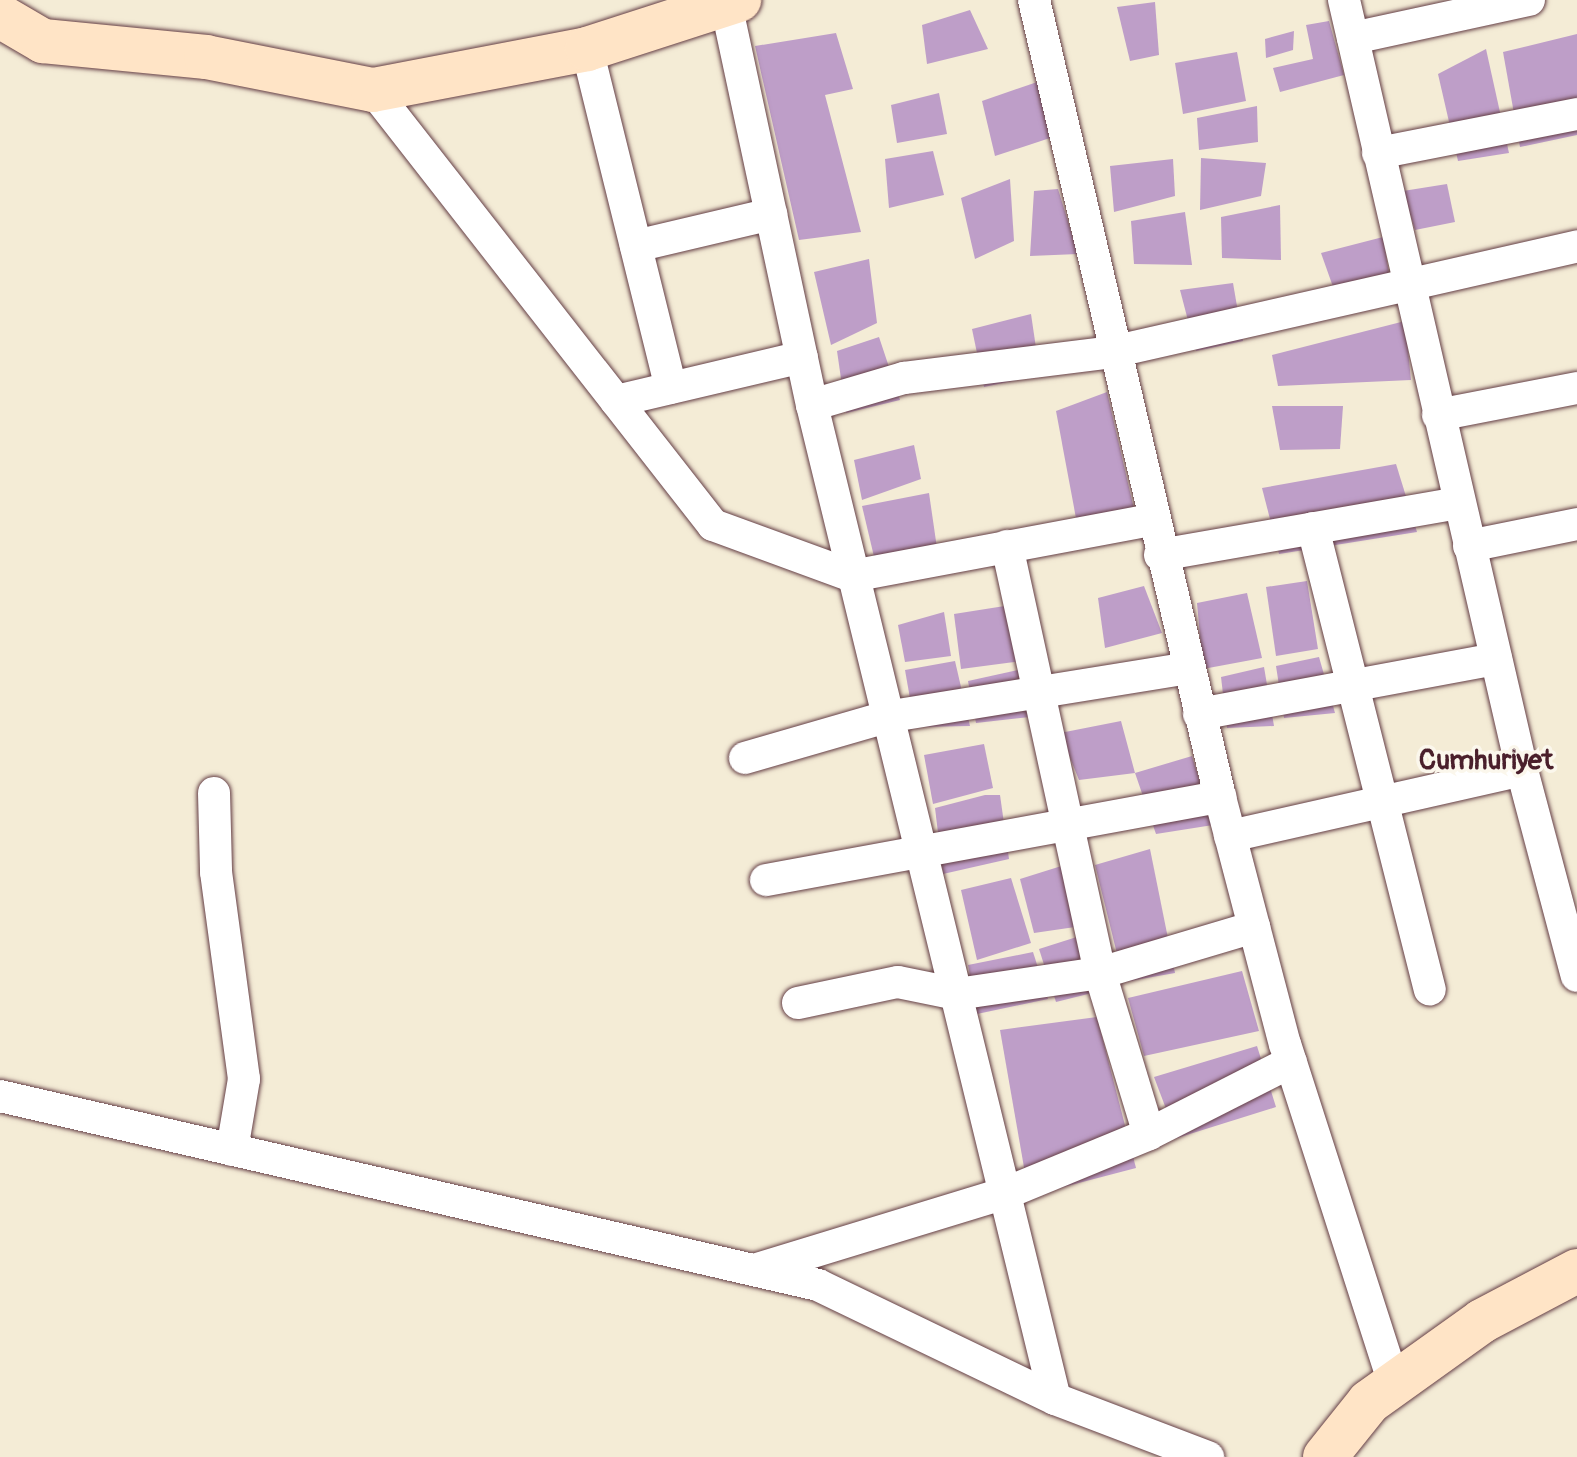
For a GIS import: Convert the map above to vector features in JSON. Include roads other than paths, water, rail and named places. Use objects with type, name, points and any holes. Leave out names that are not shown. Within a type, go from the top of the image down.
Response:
[{"type":"street","points":[[1034,0],[1151,520],[1230,836],[1291,1062],[1394,1384]]},
{"type":"street","points":[[1344,0],[1522,770],[1577,976]]},
{"type":"street","points":[[1353,38],[1529,0]]},
{"type":"street","points":[[0,16],[43,41],[206,57],[373,90],[587,49],[733,2],[771,214],[812,405],[1055,1399]]},
{"type":"street","points":[[587,49],[671,388]]},
{"type":"street","points":[[373,90],[713,525],[852,576],[1151,520]]},
{"type":"street","points":[[1378,153],[1577,114]]},
{"type":"street","points":[[636,246],[771,214]]},
{"type":"street","points":[[812,405],[904,378],[1112,352],[1577,246]]},
{"type":"street","points":[[616,401],[802,357]]},
{"type":"street","points":[[1438,415],[1577,388]]},
{"type":"street","points":[[1160,555],[1459,503]]},
{"type":"street","points":[[1469,546],[1577,524]]},
{"type":"street","points":[[1313,528],[1430,989]]},
{"type":"street","points":[[1007,546],[1036,693],[1100,973],[1149,1134]]},
{"type":"street","points":[[1199,714],[1352,683],[1496,659]]},
{"type":"street","points":[[745,758],[886,717],[1187,668]]},
{"type":"street","points":[[1230,836],[1522,770]]},
{"type":"street","points":[[214,793],[216,872],[244,1079],[232,1150]]},
{"type":"street","points":[[766,880],[1220,797]]},
{"type":"street","points":[[798,1003],[898,982],[957,994],[1100,973],[1254,927]]},
{"type":"street","points":[[754,1270],[1006,1193],[1149,1134],[1291,1062]]},
{"type":"street","points":[[0,1096],[818,1285],[1055,1399],[1208,1457]]},
{"type":"street","points":[[1325,1457],[1369,1402],[1482,1321],[1577,1271]]},
{"type":"district","name":"Cumhuriyet","points":[[1486,761]]}]
